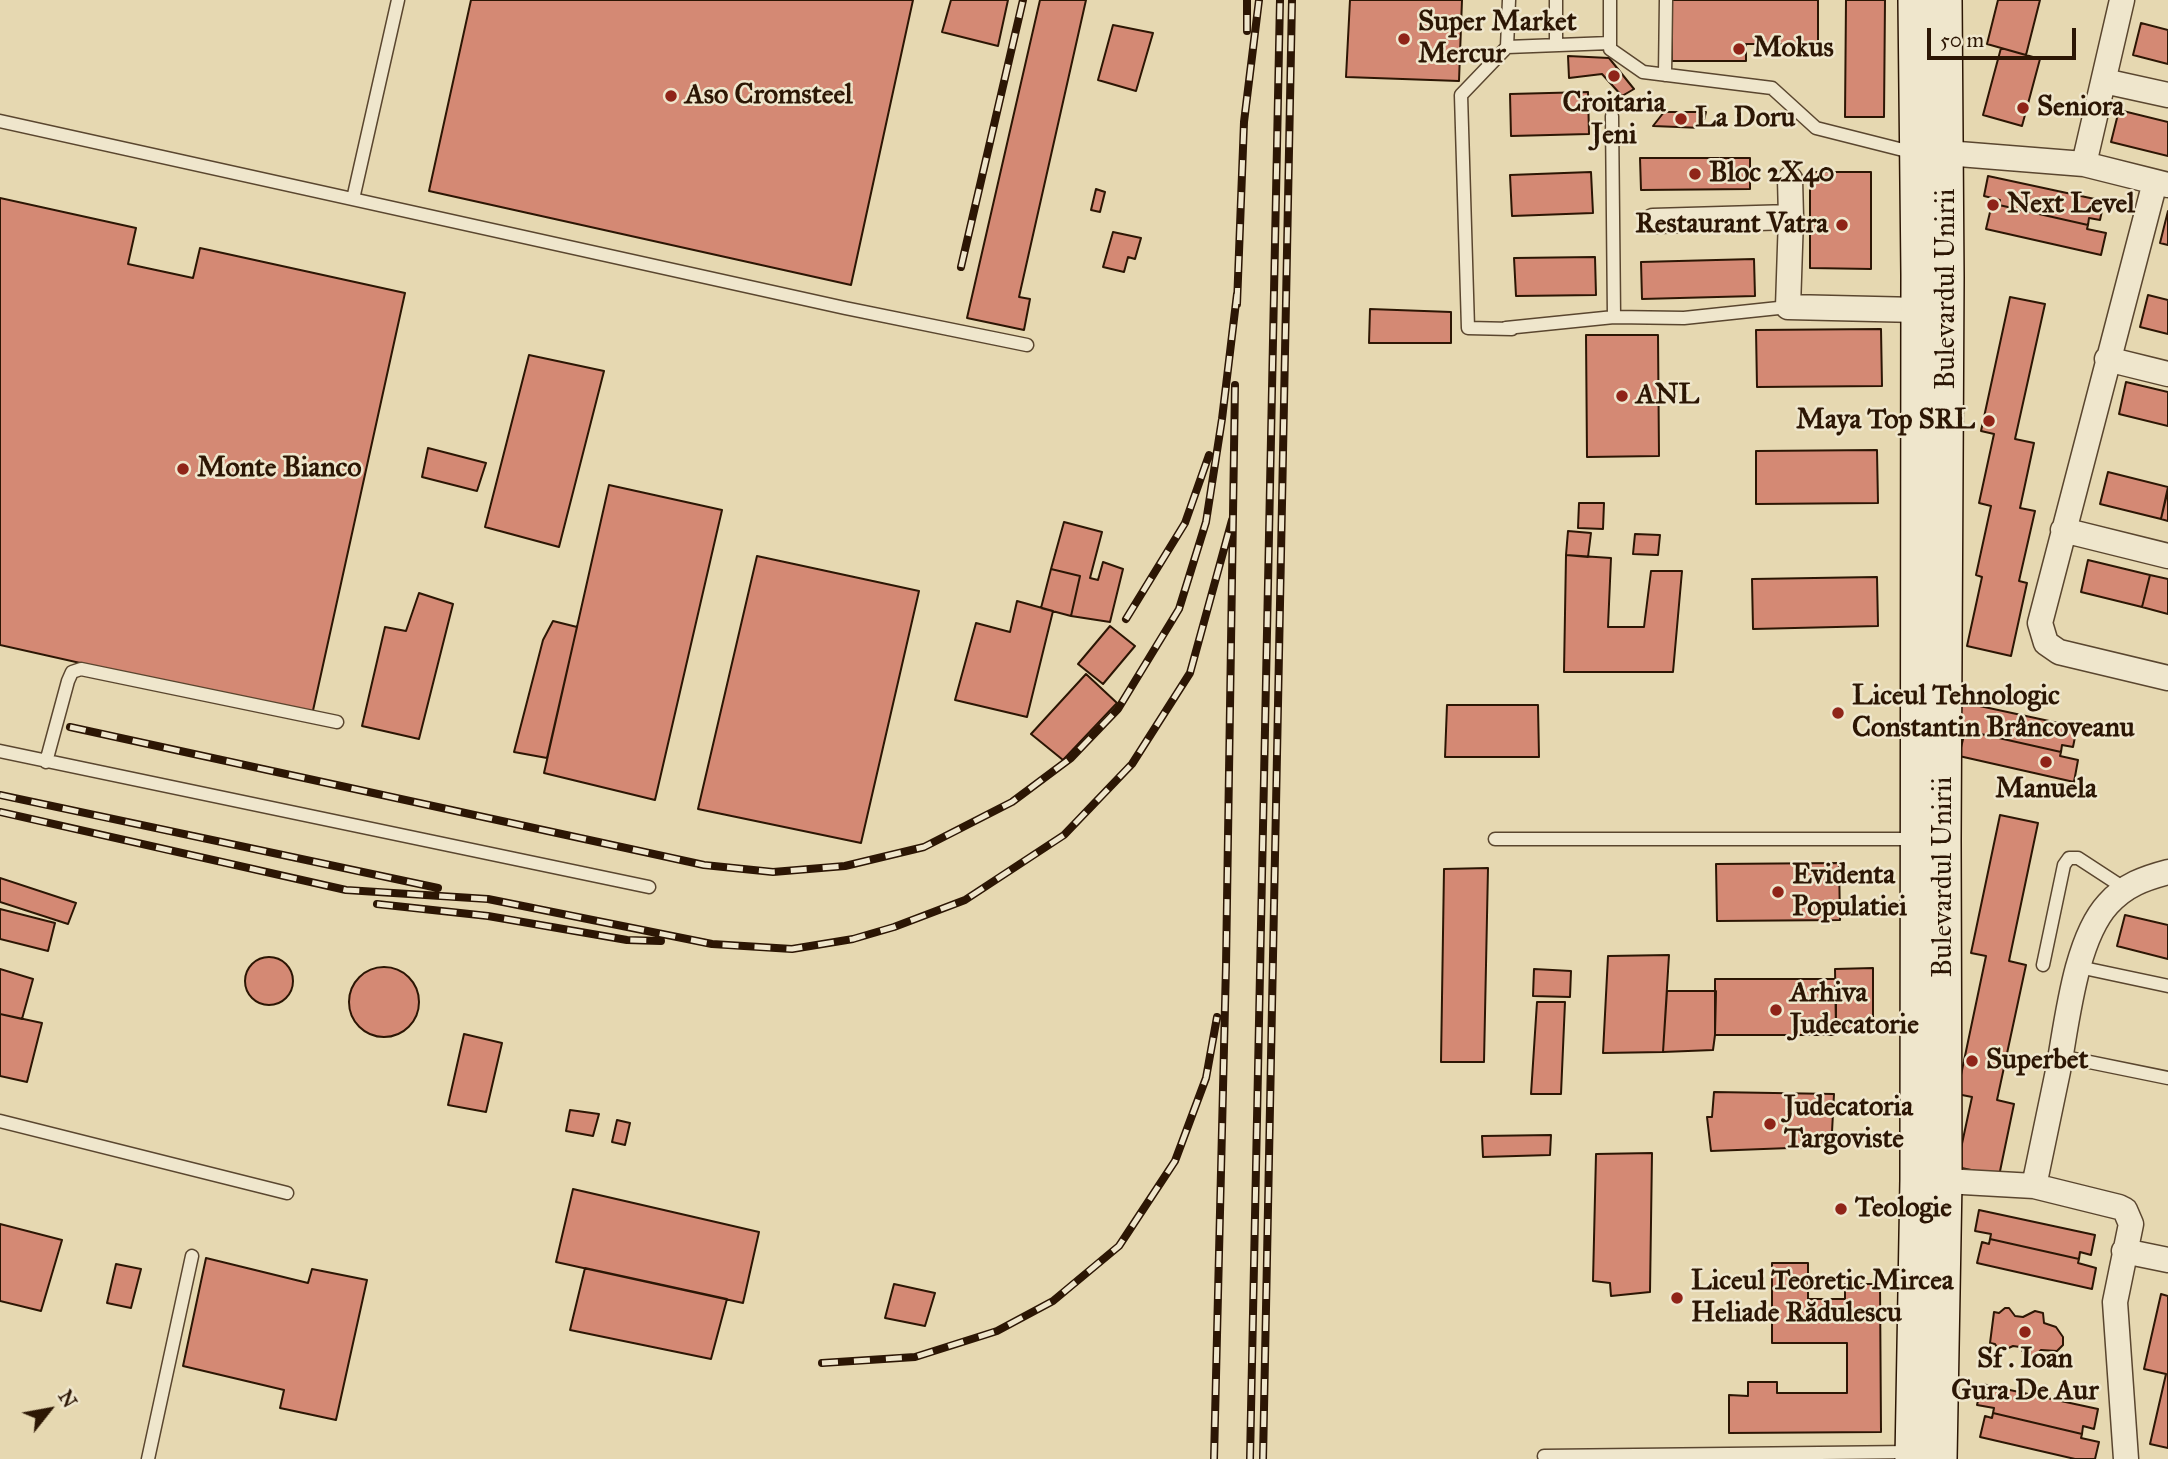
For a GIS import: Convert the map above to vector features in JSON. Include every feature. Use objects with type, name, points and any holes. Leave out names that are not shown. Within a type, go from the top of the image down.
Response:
[{"type":"main road","name":"Bulevardul Unirii","points":[[1915,0],[1932,153]]},
{"type":"main road","name":"Bulevardul Unirii","points":[[1926,1456],[1931,1180],[1944,839],[1932,311],[1932,153],[1945,0]]},
{"type":"main road","name":"Bulevardul Unirii","points":[[1931,1180],[1917,839],[1932,311]]},
{"type":"street","points":[[2084,164],[2122,0]]},
{"type":"street","points":[[2104,80],[2168,95]]},
{"type":"street","points":[[1932,153],[2084,164],[2161,184],[2107,359],[2040,623],[2046,643],[2059,652],[2168,678]]},
{"type":"street","points":[[1788,307],[1790,179]]},
{"type":"street","points":[[1653,221],[1790,217]]},
{"type":"street","name":"Bulevardul Unirii","points":[[1788,307],[1932,311]]},
{"type":"street","points":[[2107,359],[2168,374]]},
{"type":"street","points":[[2063,530],[2168,556]]},
{"type":"street","points":[[2034,1186],[2079,967],[2090,932],[2106,905],[2124,888],[2144,878],[2168,872]]},
{"type":"street","points":[[1931,1180],[2034,1186],[2125,1210],[2131,1224],[2115,1302],[2126,1459]]},
{"type":"street","points":[[2124,1251],[2168,1260]]},
{"type":"lane","points":[[353,199],[398,0]]},
{"type":"lane","points":[[1509,0],[1507,47],[1461,95],[1468,328],[1512,329],[1614,317],[1684,318],[1788,307]]},
{"type":"lane","points":[[1556,0],[1556,45]]},
{"type":"lane","points":[[1610,0],[1610,49],[1643,72],[1772,88],[1816,128],[1932,153]]},
{"type":"lane","points":[[1665,0],[1665,75]]},
{"type":"lane","points":[[1507,47],[1610,43]]},
{"type":"lane","points":[[1612,116],[1614,317]]},
{"type":"lane","points":[[0,121],[845,309],[1027,345]]},
{"type":"lane","points":[[1485,324],[1512,329]]},
{"type":"lane","points":[[46,762],[68,681],[72,672],[81,669],[337,722]]},
{"type":"lane","points":[[0,751],[649,887]]},
{"type":"lane","points":[[1495,839],[1917,839]]},
{"type":"lane","points":[[2043,965],[2064,864],[2069,858],[2078,858],[2124,888]]},
{"type":"lane","points":[[2079,967],[2168,986]]},
{"type":"lane","points":[[2060,1056],[2168,1078]]},
{"type":"lane","points":[[0,1121],[287,1194]]},
{"type":"lane","points":[[148,1459],[192,1256]]},
{"type":"lane","points":[[1544,1456],[1926,1456]]},
{"type":"building","name":"Aso Cromsteel","points":[[471,0],[913,0],[851,285],[429,191]]},
{"type":"building","points":[[951,0],[1008,0],[998,46],[942,32]]},
{"type":"building","points":[[1040,0],[1086,0],[1019,297],[1030,299],[1024,330],[967,318]]},
{"type":"building","name":"Super Market Mercur","points":[[1350,0],[1462,0],[1459,81],[1346,77]]},
{"type":"building","points":[[1672,0],[1818,0],[1818,44],[1746,44],[1746,61],[1672,61]]},
{"type":"building","points":[[1846,0],[1885,0],[1884,117],[1845,117]]},
{"type":"building","points":[[1998,0],[2040,0],[2026,55],[1987,44]]},
{"type":"building","points":[[2141,23],[2168,30],[2168,64],[2133,55]]},
{"type":"building","points":[[1113,25],[1153,33],[1136,91],[1098,80]]},
{"type":"building","points":[[2001,48],[2040,59],[2022,126],[1983,115]]},
{"type":"building","name":"Croitaria Jeni","points":[[1568,56],[1609,58],[1634,89],[1622,96],[1602,74],[1569,78]]},
{"type":"building","points":[[1588,92],[1589,134],[1511,136],[1510,94]]},
{"type":"building","points":[[2119,110],[2168,122],[2168,156],[2111,142]]},
{"type":"building","name":"La Doru","points":[[1664,112],[1706,112],[1702,128],[1653,126]]},
{"type":"building","name":"Bloc 2X40","points":[[1640,158],[1750,158],[1750,189],[1641,190]]},
{"type":"building","points":[[1591,172],[1593,213],[1512,216],[1510,175]]},
{"type":"building","points":[[1810,172],[1871,172],[1871,269],[1810,268]]},
{"type":"building","points":[[1988,176],[2104,201],[2100,220],[2089,218],[2088,225],[1999,205],[2000,200],[1984,196]]},
{"type":"building","points":[[1096,189],[1105,192],[1100,212],[1091,210]]},
{"type":"building","name":"Monte Bianco","points":[[0,198],[136,228],[128,264],[193,278],[200,248],[405,293],[312,715],[0,645]]},
{"type":"building","points":[[1999,205],[2088,225],[2087,229],[2106,233],[2101,255],[1986,229],[1991,208],[1998,210]]},
{"type":"building","points":[[2168,211],[2168,245],[2160,243]]},
{"type":"building","points":[[1113,232],[1141,238],[1135,259],[1128,257],[1124,272],[1103,267]]},
{"type":"building","points":[[1595,257],[1596,295],[1516,296],[1514,258]]},
{"type":"building","points":[[1754,259],[1755,296],[1642,299],[1641,262]]},
{"type":"building","points":[[2148,295],[2168,300],[2168,334],[2140,327]]},
{"type":"building","points":[[2010,297],[2045,304],[2015,439],[2034,443],[2020,508],[2035,511],[2019,581],[2027,583],[2011,656],[1967,646],[1982,577],[1976,575],[1991,506],[1979,503],[1994,434],[1981,431]]},
{"type":"building","points":[[1370,309],[1451,312],[1451,343],[1369,343]]},
{"type":"building","points":[[1881,329],[1882,386],[1757,387],[1756,330]]},
{"type":"building","name":"ANL","points":[[1586,335],[1658,335],[1659,456],[1587,457]]},
{"type":"building","points":[[529,355],[604,371],[559,547],[485,527]]},
{"type":"building","points":[[2126,382],[2168,392],[2168,426],[2119,414]]},
{"type":"building","points":[[428,448],[486,463],[477,491],[422,477]]},
{"type":"building","points":[[1877,450],[1878,503],[1756,504],[1756,451]]},
{"type":"building","points":[[2108,472],[2168,487],[2161,519],[2100,504]]},
{"type":"building","points":[[609,485],[722,510],[655,800],[544,773]]},
{"type":"building","points":[[2168,490],[2168,521],[2161,519]]},
{"type":"building","points":[[1579,503],[1604,503],[1603,529],[1578,528]]},
{"type":"building","points":[[1064,522],[1102,532],[1090,578],[1098,580],[1103,562],[1123,569],[1110,622],[1071,616],[1080,576],[1051,569]]},
{"type":"building","points":[[1568,531],[1591,533],[1588,557],[1566,555]]},
{"type":"building","points":[[1635,534],[1660,535],[1658,555],[1633,554]]},
{"type":"building","points":[[1566,555],[1611,558],[1608,627],[1644,627],[1651,571],[1682,571],[1673,672],[1564,672]]},
{"type":"building","points":[[757,556],[919,591],[861,843],[698,809]]},
{"type":"building","points":[[2088,560],[2150,575],[2142,607],[2081,592]]},
{"type":"building","points":[[1051,569],[1080,576],[1071,616],[1041,608]]},
{"type":"building","points":[[2150,575],[2168,579],[2168,614],[2142,607]]},
{"type":"building","points":[[1877,577],[1878,626],[1753,629],[1752,579]]},
{"type":"building","points":[[419,593],[453,604],[419,739],[362,726],[385,627],[406,631]]},
{"type":"building","points":[[1017,601],[1053,611],[1027,717],[955,700],[976,623],[1010,632]]},
{"type":"building","points":[[553,621],[577,627],[547,758],[514,752],[543,640]]},
{"type":"building","points":[[1110,626],[1135,646],[1103,684],[1078,664]]},
{"type":"building","points":[[1086,674],[1117,703],[1063,760],[1031,734]]},
{"type":"building","points":[[1961,702],[2077,727],[2073,747],[2062,745],[2061,752],[1972,732],[1973,727],[1956,723]]},
{"type":"building","points":[[1447,705],[1538,705],[1539,757],[1445,757]]},
{"type":"building","points":[[1972,732],[2061,752],[2060,756],[2078,760],[2074,782],[1959,756],[1964,735],[1970,736]]},
{"type":"building","points":[[2000,815],[2038,823],[2009,961],[2026,965],[1997,1100],[2014,1104],[1999,1176],[1957,1167],[1972,1097],[1957,1094],[1986,956],[1971,953]]},
{"type":"building","name":"Evidenta Populatiei","points":[[1839,863],[1840,920],[1717,921],[1716,864]]},
{"type":"building","points":[[1488,868],[1484,1062],[1441,1062],[1444,869]]},
{"type":"building","points":[[0,878],[76,903],[68,924],[0,902]]},
{"type":"building","points":[[0,909],[55,923],[48,951],[0,939]]},
{"type":"building","points":[[2125,915],[2168,925],[2168,959],[2117,946]]},
{"type":"building","points":[[1669,955],[1663,1052],[1603,1053],[1608,956]]},
{"type":"building","points":[[269,957],[286,964],[293,981],[286,998],[269,1005],[252,998],[245,981],[252,964]]},
{"type":"building","points":[[384,967],[409,977],[419,1002],[409,1027],[384,1037],[359,1027],[349,1002],[359,977]]},
{"type":"building","points":[[1873,968],[1873,1027],[1836,1029],[1835,969]]},
{"type":"building","points":[[0,969],[33,979],[22,1019],[0,1014]]},
{"type":"building","points":[[1534,969],[1571,971],[1570,997],[1533,996]]},
{"type":"building","name":"Arhiva Judecatorie","points":[[1715,979],[1836,979],[1836,1035],[1715,1035]]},
{"type":"building","points":[[1667,991],[1716,991],[1713,1050],[1663,1052]]},
{"type":"building","points":[[1537,1002],[1565,1002],[1561,1094],[1531,1094]]},
{"type":"building","points":[[0,1014],[42,1023],[27,1082],[0,1076]]},
{"type":"building","points":[[464,1034],[502,1043],[486,1112],[448,1105]]},
{"type":"building","name":"Judecatoria Targoviste","points":[[1714,1092],[1834,1094],[1832,1132],[1828,1142],[1816,1147],[1711,1151],[1707,1117],[1712,1117]]},
{"type":"building","points":[[570,1110],[599,1114],[593,1136],[566,1131]]},
{"type":"building","points":[[617,1120],[630,1123],[625,1145],[612,1142]]},
{"type":"building","points":[[1551,1135],[1550,1155],[1483,1157],[1482,1136]]},
{"type":"building","points":[[1652,1153],[1650,1292],[1611,1296],[1610,1283],[1593,1281],[1596,1154]]},
{"type":"building","points":[[573,1189],[759,1232],[743,1303],[556,1262]]},
{"type":"building","points":[[1979,1210],[2095,1235],[2091,1255],[2080,1252],[2079,1259],[1990,1239],[1991,1234],[1975,1231]]},
{"type":"building","points":[[0,1224],[62,1240],[41,1311],[0,1301]]},
{"type":"building","points":[[1990,1239],[2079,1259],[2078,1263],[2096,1268],[2092,1289],[1977,1263],[1982,1242],[1989,1244]]},
{"type":"building","points":[[206,1258],[308,1283],[312,1269],[367,1280],[336,1420],[280,1408],[284,1390],[183,1366]]},
{"type":"building","points":[[1772,1263],[1808,1263],[1808,1299],[1845,1299],[1845,1284],[1880,1284],[1881,1432],[1729,1433],[1729,1395],[1748,1396],[1748,1382],[1777,1382],[1777,1393],[1847,1393],[1847,1343],[1772,1343]]},
{"type":"building","points":[[116,1264],[141,1269],[131,1308],[107,1303]]},
{"type":"building","points":[[585,1268],[727,1299],[711,1359],[570,1330]]},
{"type":"building","points":[[894,1284],[935,1293],[925,1326],[885,1318]]},
{"type":"building","points":[[2161,1294],[2168,1296],[2168,1448],[2150,1444],[2166,1374],[2144,1369]]},
{"type":"building","name":"Sf . Ioan Gura De Aur","points":[[2009,1308],[2015,1316],[2023,1317],[2035,1311],[2043,1313],[2044,1323],[2056,1327],[2063,1337],[2063,1345],[2057,1351],[2041,1350],[2033,1358],[2026,1357],[2020,1347],[2013,1346],[2002,1351],[1998,1349],[1995,1344],[1990,1343],[1994,1312],[1999,1313]]},
{"type":"building","points":[[1982,1384],[2098,1409],[2094,1429],[2083,1426],[2082,1434],[1993,1413],[1994,1408],[1977,1405]]},
{"type":"building","points":[[1993,1413],[2082,1434],[2081,1438],[2099,1442],[2095,1459],[2075,1459],[1980,1437],[1985,1416],[1992,1418]]},
{"type":"railway","points":[[961,267],[1023,0]]},
{"type":"railway","points":[[1247,0],[1247,31]]},
{"type":"railway","points":[[1237,304],[1244,122],[1259,0]]},
{"type":"railway","points":[[1250,1459],[1280,0]]},
{"type":"railway","points":[[1263,1459],[1292,0]]},
{"type":"railway","points":[[70,727],[704,865],[773,872],[845,866],[924,847],[1012,802],[1071,758],[1118,709],[1179,609],[1206,522],[1237,294]]},
{"type":"railway","points":[[1214,1459],[1226,965],[1235,385]]},
{"type":"railway","points":[[1126,619],[1185,523],[1209,455]]},
{"type":"railway","points":[[0,812],[346,890],[488,899],[712,944],[792,949],[853,939],[894,927],[965,900],[1064,835],[1132,764],[1190,673],[1232,520]]},
{"type":"railway","points":[[0,795],[438,888]]},
{"type":"railway","points":[[377,904],[488,916],[627,940],[661,941]]},
{"type":"railway","points":[[822,1363],[915,1357],[997,1331],[1053,1301],[1119,1246],[1175,1161],[1206,1078],[1217,1017]]},
{"type":"place","name":"Super Market Mercur","points":[[1404,39]]},
{"type":"place","name":"Mokus","points":[[1739,49]]},
{"type":"place","name":"Croitaria Jeni","points":[[1614,76]]},
{"type":"place","name":"Aso Cromsteel","points":[[671,96]]},
{"type":"place","name":"Seniora","points":[[2023,108]]},
{"type":"place","name":"La Doru","points":[[1681,119]]},
{"type":"place","name":"Bloc 2X40","points":[[1695,174]]},
{"type":"place","name":"Next Level","points":[[1993,205]]},
{"type":"place","name":"Restaurant Vatra","points":[[1842,225]]},
{"type":"place","name":"ANL","points":[[1622,396]]},
{"type":"place","name":"Maya Top SRL","points":[[1989,421]]},
{"type":"place","name":"Monte Bianco","points":[[183,469]]},
{"type":"place","name":"Liceul Tehnologic Constantin Brâncoveanu","points":[[1838,713]]},
{"type":"place","name":"Manuela","points":[[2046,762]]},
{"type":"place","name":"Evidenta Populatiei","points":[[1778,892]]},
{"type":"place","name":"Arhiva Judecatorie","points":[[1776,1010]]},
{"type":"place","name":"Superbet","points":[[1972,1061]]},
{"type":"place","name":"Judecatoria Targoviste","points":[[1770,1124]]},
{"type":"place","name":"Teologie","points":[[1841,1209]]},
{"type":"place","name":"Liceul Teoretic Mircea Heliade Rădulescu","points":[[1677,1298]]},
{"type":"place","name":"Sf . Ioan Gura De Aur","points":[[2025,1332]]}]
